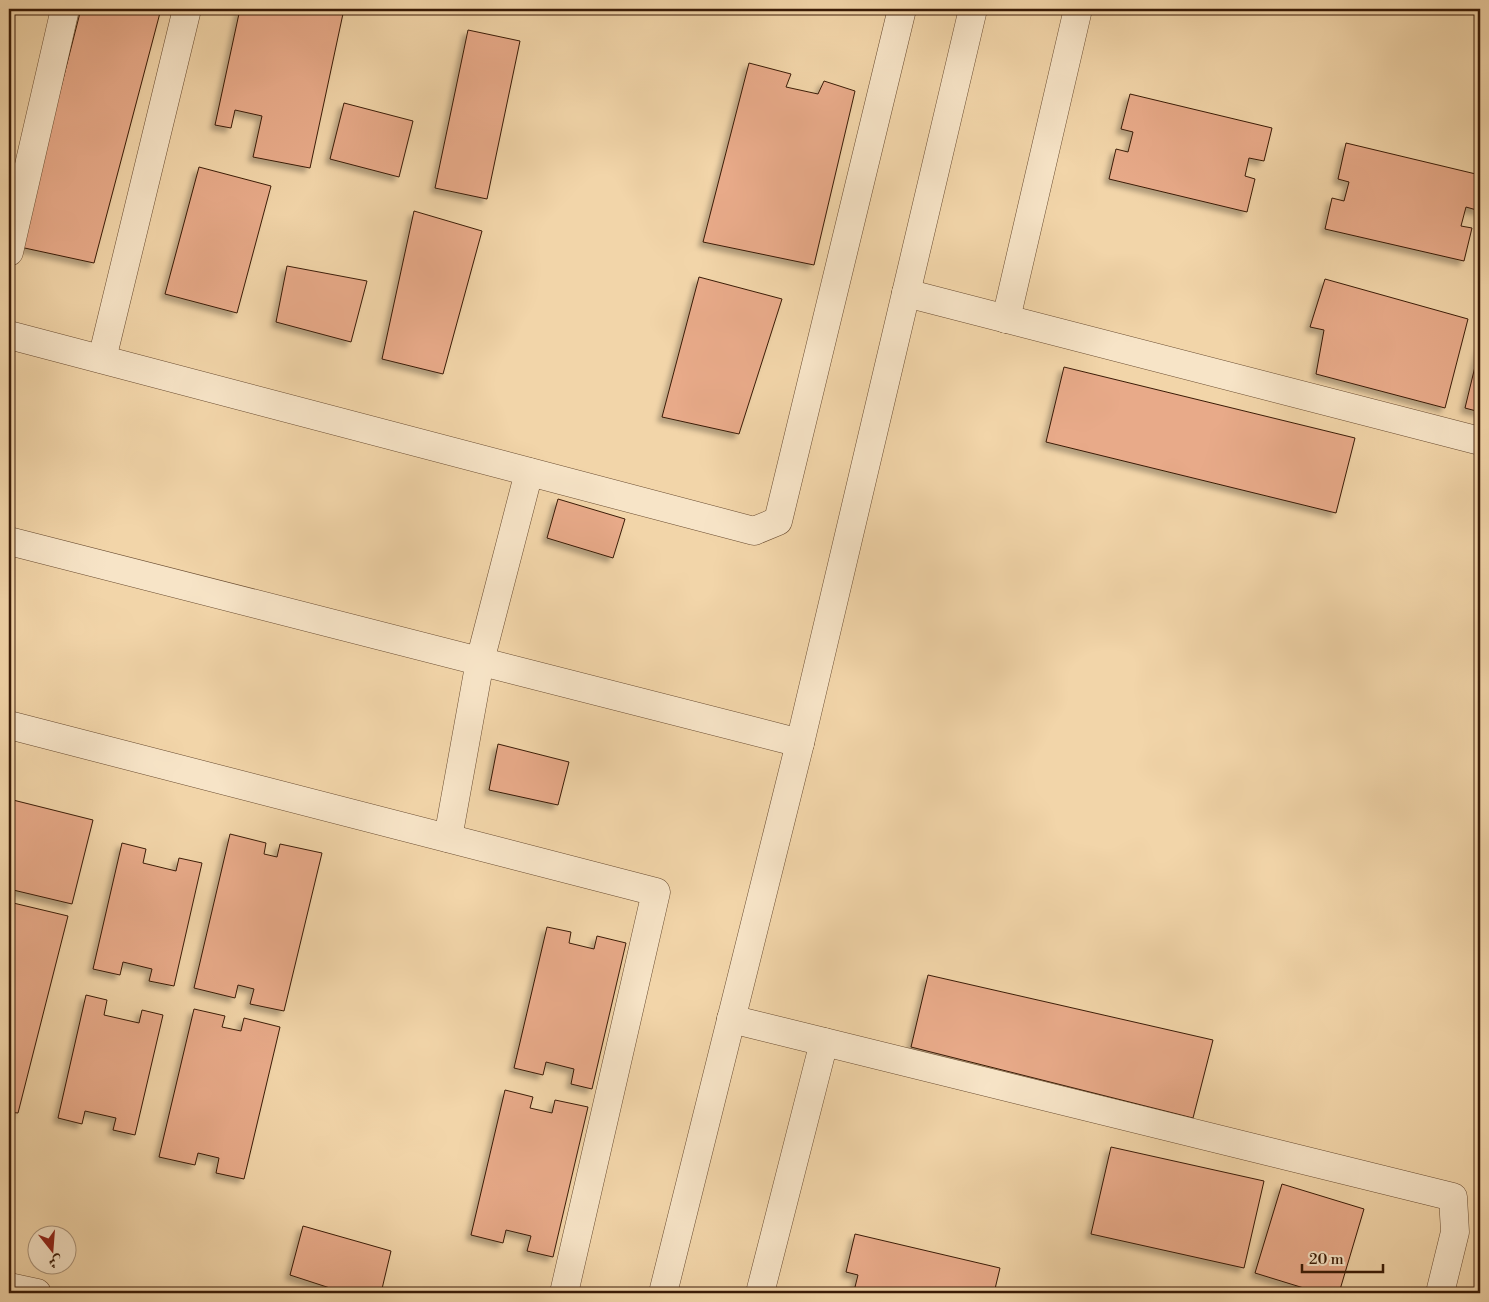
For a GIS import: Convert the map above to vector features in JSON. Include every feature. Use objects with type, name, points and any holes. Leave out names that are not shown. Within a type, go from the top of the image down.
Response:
[{"type":"street","points":[[9,252],[65,9]]},
{"type":"street","points":[[102,359],[187,9]]},
{"type":"street","points":[[9,335],[754,531],[778,521],[902,9]]},
{"type":"street","points":[[663,1293],[800,743],[973,9]]},
{"type":"street","points":[[1006,319],[1078,9]]},
{"type":"street","points":[[906,293],[1480,441]]},
{"type":"street","points":[[448,838],[480,661],[529,472]]},
{"type":"street","points":[[9,541],[800,743]]},
{"type":"street","points":[[9,724],[656,892],[564,1293]]},
{"type":"street","points":[[731,1019],[1453,1197],[1455,1232],[1440,1293]]},
{"type":"street","points":[[760,1293],[824,1042]]},
{"type":"street","points":[[9,1288],[37,1293]]},
{"type":"building","points":[[81,9],[161,9],[94,263],[20,247]]},
{"type":"building","points":[[240,9],[344,9],[310,168],[253,157],[262,116],[235,110],[231,128],[215,125]]},
{"type":"building","points":[[468,30],[520,41],[487,199],[435,188]]},
{"type":"building","points":[[749,63],[791,74],[786,87],[818,94],[824,81],[855,91],[814,265],[703,242]]},
{"type":"building","points":[[1130,94],[1272,128],[1264,161],[1249,158],[1245,176],[1255,179],[1247,212],[1109,179],[1116,149],[1128,152],[1133,132],[1121,129]]},
{"type":"building","points":[[344,103],[413,121],[399,177],[330,159]]},
{"type":"building","points":[[1346,143],[1480,175],[1480,211],[1466,207],[1461,226],[1472,228],[1464,261],[1325,229],[1332,198],[1344,201],[1349,182],[1338,179]]},
{"type":"building","points":[[199,167],[271,186],[237,313],[165,294]]},
{"type":"building","points":[[414,211],[482,231],[443,374],[382,359]]},
{"type":"building","points":[[287,266],[367,281],[351,342],[276,322]]},
{"type":"building","points":[[699,277],[782,299],[739,434],[662,417]]},
{"type":"building","points":[[1325,279],[1468,319],[1445,408],[1316,374],[1324,330],[1310,327]]},
{"type":"building","points":[[1480,346],[1480,412],[1465,408]]},
{"type":"building","points":[[1064,367],[1355,438],[1336,513],[1046,442]]},
{"type":"building","points":[[558,499],[625,519],[613,558],[547,538]]},
{"type":"building","points":[[498,744],[569,762],[558,805],[489,790]]},
{"type":"building","points":[[9,799],[93,820],[72,904],[9,889]]},
{"type":"building","points":[[230,834],[266,843],[264,854],[277,857],[280,844],[322,853],[284,1011],[250,1004],[254,989],[238,985],[235,998],[194,988]]},
{"type":"building","points":[[122,843],[146,849],[143,863],[176,871],[179,858],[202,863],[174,986],[149,981],[152,969],[123,962],[120,975],[93,969]]},
{"type":"building","points":[[9,902],[68,916],[18,1113],[9,1112]]},
{"type":"building","points":[[547,927],[571,932],[569,943],[594,949],[597,936],[626,943],[592,1089],[571,1084],[574,1069],[546,1062],[543,1075],[514,1068]]},
{"type":"building","points":[[928,975],[1213,1040],[1193,1118],[911,1047]]},
{"type":"building","points":[[86,995],[107,1000],[104,1015],[139,1023],[142,1010],[163,1015],[135,1135],[113,1130],[116,1118],[85,1111],[82,1124],[58,1118]]},
{"type":"building","points":[[194,1009],[225,1016],[222,1027],[241,1031],[244,1018],[280,1027],[244,1179],[216,1173],[219,1158],[198,1153],[195,1165],[159,1157]]},
{"type":"building","points":[[505,1090],[533,1097],[530,1108],[552,1113],[555,1100],[588,1107],[553,1257],[527,1251],[531,1236],[506,1230],[503,1243],[471,1235]]},
{"type":"building","points":[[1111,1147],[1264,1181],[1244,1268],[1091,1234]]},
{"type":"building","points":[[1282,1184],[1364,1209],[1339,1293],[1320,1293],[1255,1273]]},
{"type":"building","points":[[303,1226],[391,1251],[381,1293],[333,1293],[333,1289],[290,1275]]},
{"type":"building","points":[[855,1234],[1000,1268],[994,1293],[840,1293],[841,1289],[854,1291],[858,1275],[846,1272]]}]
